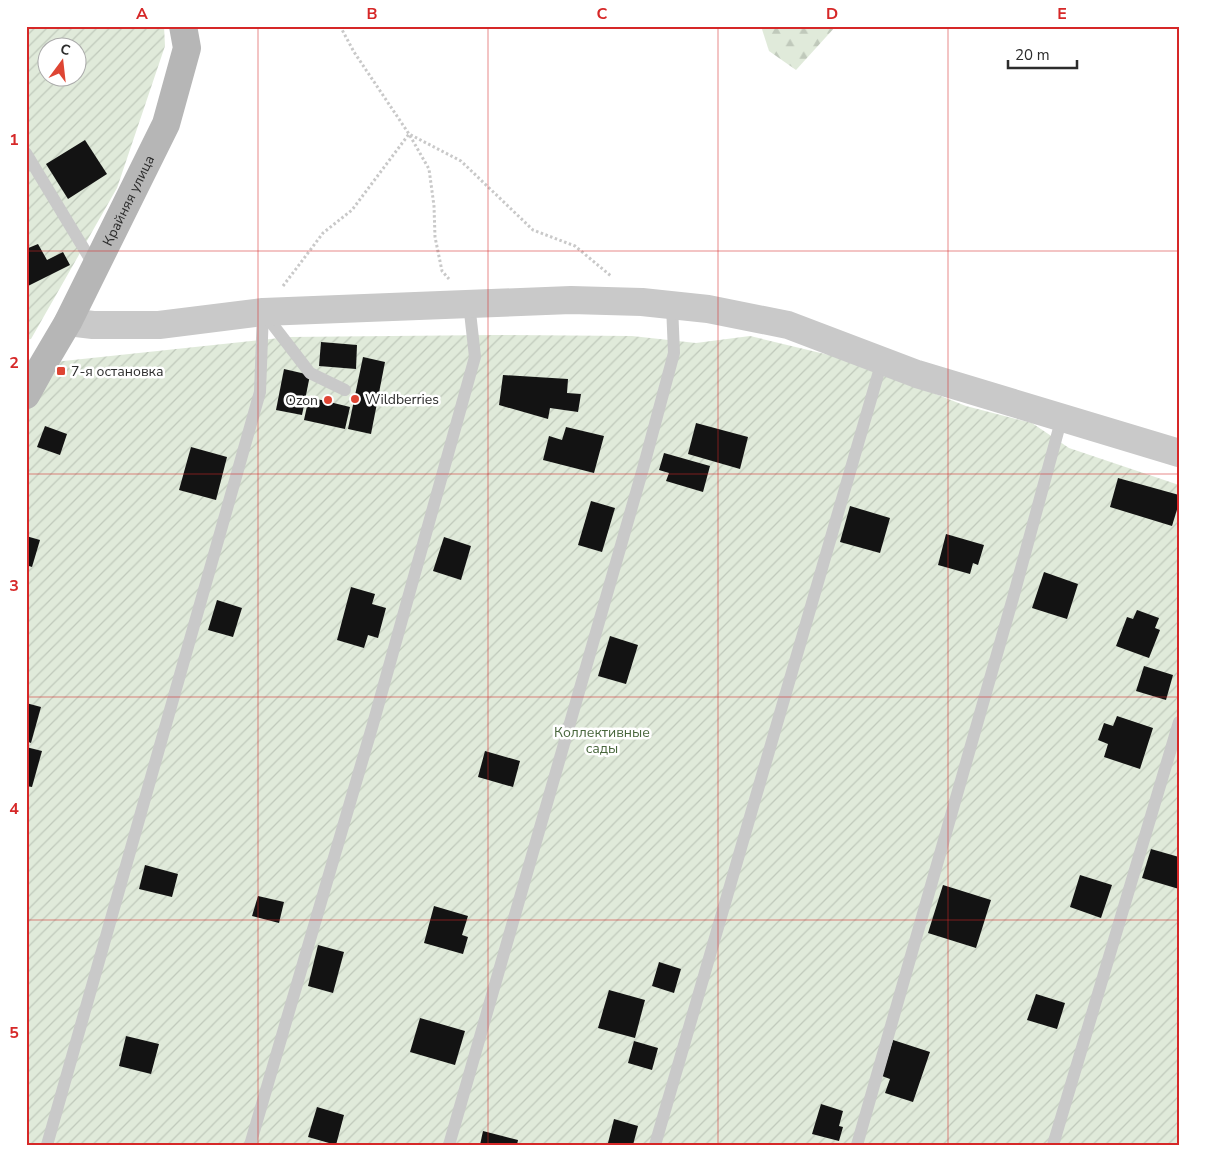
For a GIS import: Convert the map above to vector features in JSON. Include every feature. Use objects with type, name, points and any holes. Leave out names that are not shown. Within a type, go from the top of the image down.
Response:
[{"type":"main road","name":"Крайняя улица","points":[[26,395],[34,365],[68,322],[166,124],[187,48],[183,26]]},
{"type":"street","points":[[68,322],[93,325],[159,325],[263,312],[571,300],[642,302],[708,309],[788,324],[917,374],[1179,453]]},
{"type":"lane","points":[[26,154],[95,268]]},
{"type":"lane","points":[[250,1145],[373,724],[475,357],[470,303]]},
{"type":"lane","points":[[449,1145],[644,465],[674,353],[672,305]]},
{"type":"lane","points":[[263,312],[310,373],[345,390]]},
{"type":"lane","points":[[47,1145],[260,392],[263,312]]},
{"type":"lane","points":[[655,1145],[882,361]]},
{"type":"lane","points":[[857,1145],[1014,598],[1062,417]]},
{"type":"lane","points":[[1053,1145],[1179,722]]},
{"type":"path","points":[[340,26],[354,52],[409,134],[429,169],[434,206],[435,237],[442,271],[470,303]]},
{"type":"path","points":[[409,134],[461,161],[533,230],[575,246],[612,277]]},
{"type":"path","points":[[263,312],[323,233],[352,210],[409,134]]},
{"type":"green space","points":[[26,26],[164,26],[165,46],[117,188],[31,339],[26,340]]},
{"type":"green space","points":[[761,26],[836,26],[796,70],[769,51]]},
{"type":"green space","name":"Коллективные сады","points":[[632,336],[696,343],[750,336],[850,360],[966,406],[1032,423],[1069,448],[1179,485],[1179,1145],[26,1145],[26,365],[289,337]]},
{"type":"building","points":[[85,140],[107,174],[68,199],[46,164]]},
{"type":"building","points":[[38,244],[47,260],[63,252],[70,265],[26,287],[26,249]]},
{"type":"building","points":[[321,342],[357,345],[356,369],[319,366]]},
{"type":"building","points":[[363,357],[385,362],[371,434],[348,429]]},
{"type":"building","points":[[284,369],[310,375],[302,415],[276,410]]},
{"type":"building","points":[[503,375],[568,379],[567,393],[581,394],[578,412],[550,408],[548,419],[499,405]]},
{"type":"building","points":[[309,397],[350,407],[345,429],[304,420]]},
{"type":"building","points":[[696,423],[748,437],[740,469],[688,454]]},
{"type":"building","points":[[45,426],[67,434],[60,455],[37,447]]},
{"type":"building","points":[[566,427],[604,436],[594,473],[543,460],[549,436],[562,440]]},
{"type":"building","points":[[191,447],[227,457],[216,500],[179,490]]},
{"type":"building","points":[[664,453],[710,466],[703,492],[666,481],[669,473],[659,470]]},
{"type":"building","points":[[1118,478],[1179,495],[1179,503],[1172,526],[1110,507]]},
{"type":"building","points":[[591,501],[615,508],[602,552],[578,545]]},
{"type":"building","points":[[850,506],[890,518],[880,553],[840,542]]},
{"type":"building","points":[[946,534],[984,545],[978,565],[973,563],[970,574],[938,565]]},
{"type":"building","points":[[26,536],[40,540],[32,567],[26,565]]},
{"type":"building","points":[[444,537],[471,546],[461,580],[433,571]]},
{"type":"building","points":[[1044,572],[1078,584],[1067,619],[1032,608]]},
{"type":"building","points":[[351,587],[375,594],[372,604],[386,608],[378,638],[368,635],[364,648],[337,640]]},
{"type":"building","points":[[217,600],[242,608],[233,637],[208,630]]},
{"type":"building","points":[[1137,610],[1159,618],[1155,628],[1160,630],[1149,658],[1116,646],[1127,617],[1133,619]]},
{"type":"building","points":[[610,636],[638,645],[626,684],[598,676]]},
{"type":"building","points":[[1144,666],[1173,675],[1166,700],[1136,691]]},
{"type":"building","points":[[26,703],[41,707],[31,743],[26,741]]},
{"type":"building","points":[[1117,716],[1153,728],[1140,769],[1104,757],[1108,744],[1098,740],[1104,723],[1113,726]]},
{"type":"building","points":[[26,747],[42,751],[32,787],[26,786]]},
{"type":"building","points":[[485,751],[520,761],[513,787],[478,777]]},
{"type":"building","points":[[1151,849],[1179,857],[1179,889],[1142,878]]},
{"type":"building","points":[[145,865],[178,874],[172,897],[139,889]]},
{"type":"building","points":[[1080,875],[1112,885],[1101,918],[1070,907]]},
{"type":"building","points":[[943,885],[991,900],[976,948],[928,933]]},
{"type":"building","points":[[258,896],[284,902],[279,923],[252,916]]},
{"type":"building","points":[[434,906],[468,916],[462,935],[468,937],[463,954],[424,943]]},
{"type":"building","points":[[318,945],[344,952],[333,993],[308,986]]},
{"type":"building","points":[[659,962],[681,969],[674,993],[652,986]]},
{"type":"building","points":[[609,990],[645,1000],[635,1038],[598,1028]]},
{"type":"building","points":[[1036,994],[1065,1003],[1057,1029],[1027,1020]]},
{"type":"building","points":[[420,1018],[465,1031],[455,1065],[410,1052]]},
{"type":"building","points":[[126,1036],[159,1044],[151,1074],[119,1066]]},
{"type":"building","points":[[893,1040],[930,1052],[913,1102],[885,1093],[890,1079],[882,1076]]},
{"type":"building","points":[[634,1041],[658,1048],[652,1070],[628,1063]]},
{"type":"building","points":[[821,1104],[843,1111],[839,1126],[843,1127],[839,1141],[812,1134]]},
{"type":"building","points":[[317,1107],[344,1115],[336,1145],[308,1137]]},
{"type":"building","points":[[614,1119],[638,1126],[633,1145],[614,1145],[608,1143]]},
{"type":"building","points":[[483,1131],[518,1140],[517,1145],[480,1145]]},
{"type":"place","name":"7-я остановка","points":[[61,371]]},
{"type":"place","name":"Wildberries","points":[[355,399]]},
{"type":"place","name":"Ozon","points":[[328,400]]}]
